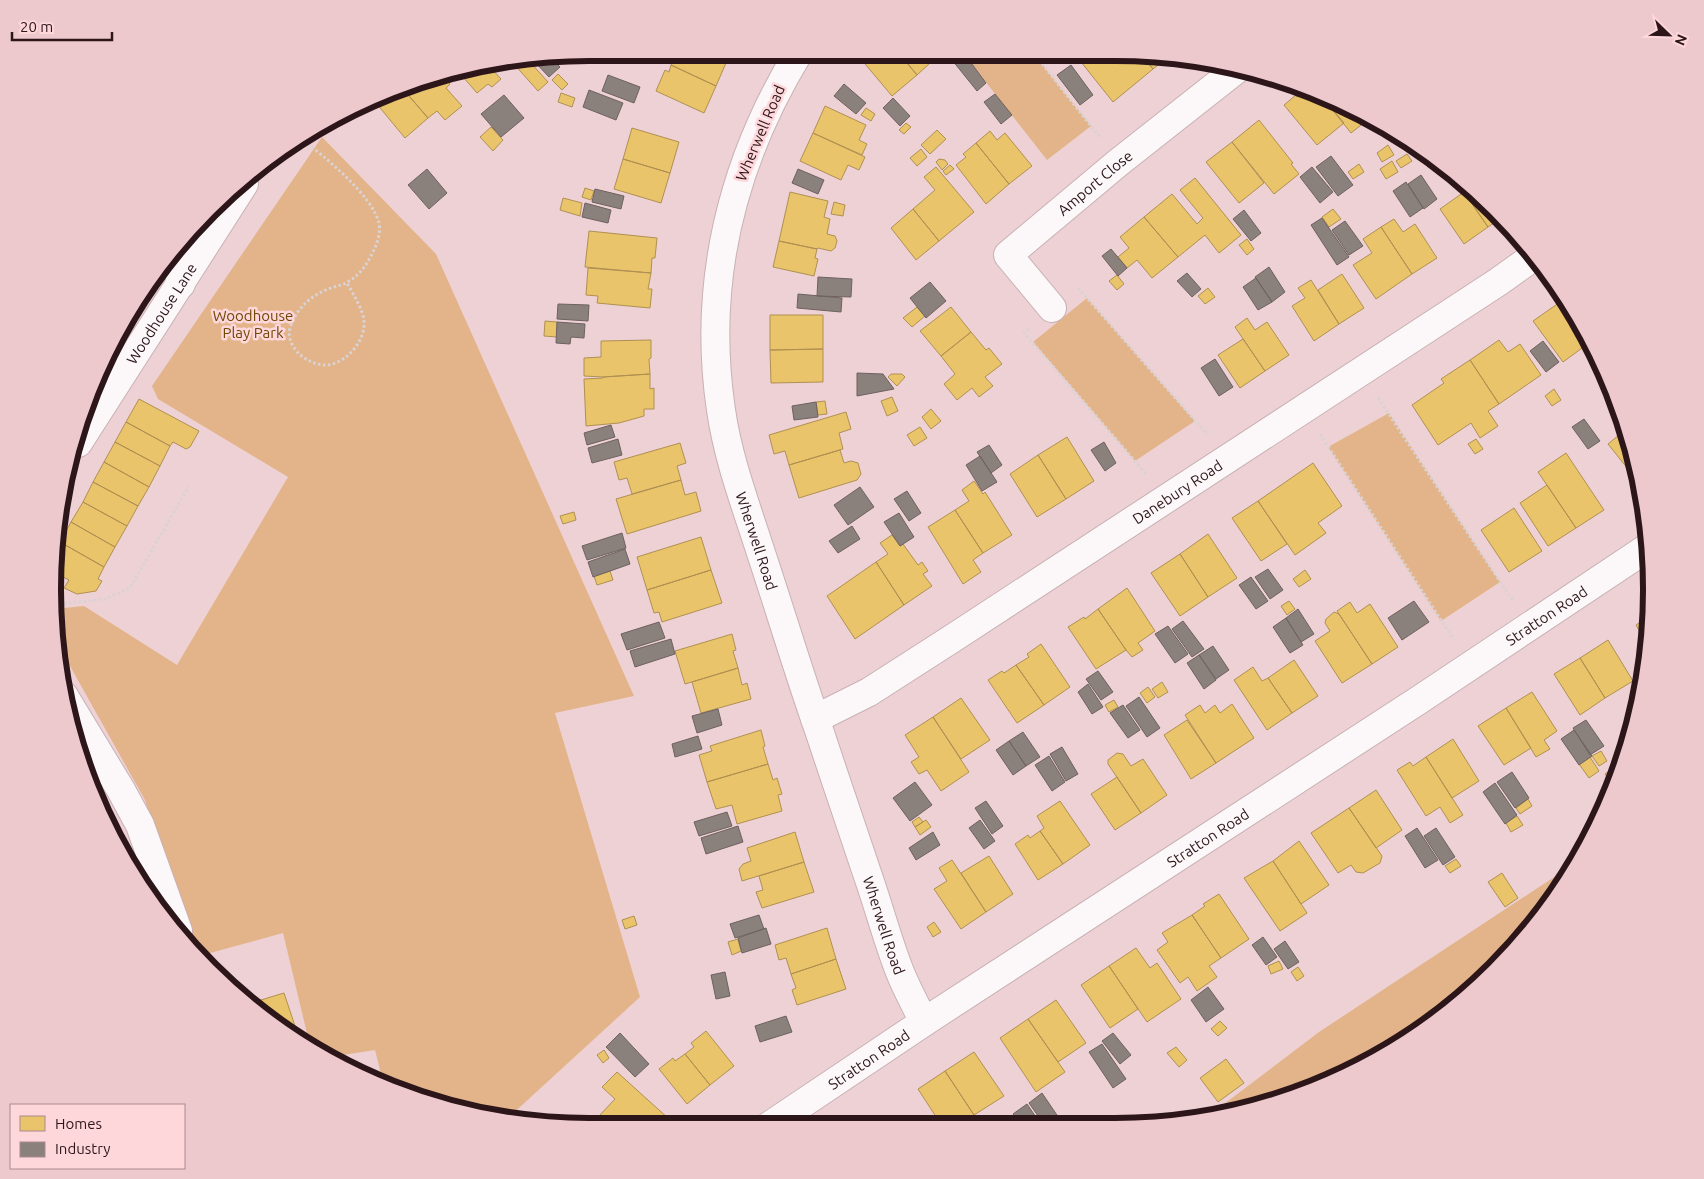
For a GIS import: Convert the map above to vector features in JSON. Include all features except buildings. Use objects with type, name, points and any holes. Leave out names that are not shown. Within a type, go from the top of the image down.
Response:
[{"type":"street","name":"Wherwell Road","points":[[794,61],[764,118],[731,207],[719,265],[716,359],[724,426],[738,482],[898,968],[924,1022]]},
{"type":"street","name":"Amport Close","points":[[1052,308],[1008,255],[1119,162],[1231,74]]},
{"type":"street","name":"Woodhouse Lane","points":[[86,431],[236,197]]},
{"type":"street","points":[[176,260],[181,284]]},
{"type":"street","name":"Danebury Road","points":[[815,719],[884,682],[1498,282],[1528,261]]},
{"type":"street","name":"Stratton Road","points":[[781,1118],[924,1022],[1642,552]]},
{"type":"street","points":[[77,717],[140,825],[171,913]]},
{"type":"path","points":[[1040,61],[1119,162]]},
{"type":"path","points":[[307,143],[336,166],[363,197],[379,223],[379,236],[360,274],[347,283],[328,289],[311,298],[298,311],[290,328],[290,335],[291,343],[300,355],[316,363],[330,364],[348,355],[356,347],[362,336],[364,320],[347,283]]},
{"type":"path","points":[[1167,498],[1024,333],[1077,287],[1228,458]]},
{"type":"path","points":[[1361,371],[1529,627]]},
{"type":"path","points":[[1303,408],[1470,665]]},
{"type":"path","points":[[61,603],[105,600],[130,588],[190,486]]},
{"type":"green space","points":[[969,61],[1039,61],[1091,126],[1047,160]]},
{"type":"green space","name":"Woodhouse Play Park","points":[[322,137],[436,254],[634,696],[555,713],[640,997],[514,1112],[453,1100],[387,1078],[381,1075],[375,1050],[341,1055],[308,1036],[283,933],[207,954],[182,926],[145,800],[66,659],[62,611],[64,608],[84,606],[177,665],[288,477],[158,399],[152,386]]},
{"type":"green space","points":[[1087,298],[1195,421],[1135,461],[1033,342]]},
{"type":"green space","points":[[1389,413],[1500,582],[1441,621],[1328,447]]},
{"type":"green space","points":[[1560,873],[1534,911],[1488,963],[1463,987],[1408,1029],[1379,1047],[1317,1078],[1284,1090],[1219,1108],[1319,1032]]}]
